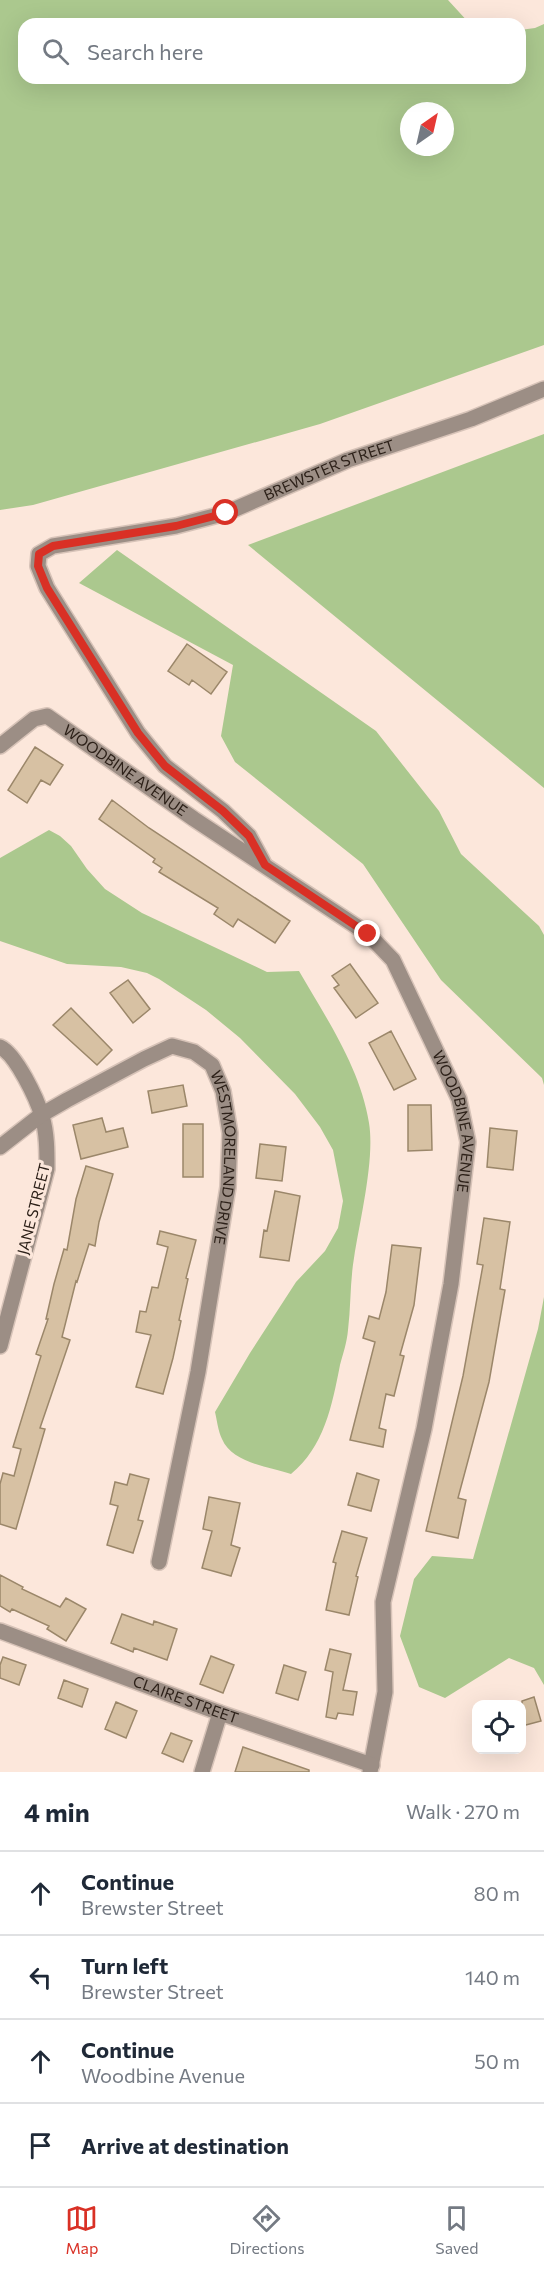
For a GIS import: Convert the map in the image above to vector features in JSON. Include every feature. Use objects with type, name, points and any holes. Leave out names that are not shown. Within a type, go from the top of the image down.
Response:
[{"type":"street","name":"BREWSTER STREET","points":[[265,865],[249,836],[223,811],[165,766],[138,733],[47,588],[38,566],[39,554],[53,546],[176,526],[226,513],[348,460],[471,419],[544,389]]},
{"type":"street","name":"WOODBINE AVENUE","points":[[0,746],[34,719],[47,716],[368,934],[393,960],[459,1099],[468,1142],[451,1284],[424,1429],[383,1602],[385,1692],[371,1768]]},
{"type":"street","name":"WESTMORELAND DRIVE","points":[[0,1147],[41,1115],[172,1046],[194,1052],[212,1065],[223,1091],[230,1133],[228,1187],[198,1372],[159,1562]]},
{"type":"street","name":"JANE STREET","points":[[0,1047],[6,1050],[24,1078],[41,1115],[47,1143],[47,1168],[0,1346]]},
{"type":"street","name":"CLAIRE STREET","points":[[0,1631],[371,1768]]},
{"type":"street","points":[[202,1772],[220,1713]]},
{"type":"green space","points":[[0,0],[448,0],[464,18],[18,18],[18,84],[526,84],[526,29],[544,24],[544,345],[320,424],[33,505],[0,510]]},
{"type":"green space","points":[[544,434],[544,788],[248,545]]},
{"type":"green space","points":[[117,550],[376,731],[439,811],[461,854],[539,926],[544,935],[544,1085],[542,1078],[441,980],[363,864],[235,762],[221,736],[233,665],[79,583]]},
{"type":"green space","points":[[49,830],[71,846],[105,889],[142,913],[267,972],[299,971],[331,1025],[358,1082],[369,1123],[370,1154],[353,1267],[347,1339],[325,1425],[311,1451],[291,1474],[252,1463],[234,1454],[222,1439],[215,1412],[296,1282],[325,1251],[338,1228],[343,1201],[333,1150],[320,1127],[295,1094],[240,1038],[206,1010],[159,979],[147,973],[121,967],[67,964],[0,941],[0,858]]},
{"type":"green space","points":[[544,1297],[544,1685],[534,1668],[509,1658],[445,1698],[419,1687],[400,1636],[414,1579],[432,1556],[473,1559],[538,1329]]},
{"type":"building","points":[[187,644],[227,672],[211,694],[192,680],[189,685],[168,671]]},
{"type":"building","points":[[35,747],[63,765],[50,785],[41,780],[27,803],[8,790]]},
{"type":"building","points":[[112,800],[149,828],[290,921],[275,943],[238,919],[233,927],[214,914],[218,908],[159,872],[162,868],[153,862],[155,859],[99,819]]},
{"type":"building","points":[[350,964],[378,1003],[356,1018],[334,988],[339,985],[332,976]]},
{"type":"building","points":[[128,980],[150,1009],[133,1023],[110,993]]},
{"type":"building","points":[[71,1008],[112,1050],[97,1065],[53,1025]]},
{"type":"building","points":[[391,1031],[416,1079],[394,1090],[369,1043]]},
{"type":"building","points":[[183,1085],[187,1106],[152,1113],[148,1091]]},
{"type":"building","points":[[408,1105],[431,1105],[432,1150],[408,1151]]},
{"type":"building","points":[[102,1118],[106,1132],[123,1128],[128,1147],[81,1159],[73,1125]]},
{"type":"building","points":[[183,1124],[203,1124],[203,1177],[183,1177]]},
{"type":"building","points":[[490,1128],[517,1131],[513,1170],[487,1167]]},
{"type":"building","points":[[260,1144],[286,1147],[282,1181],[256,1178]]},
{"type":"building","points":[[86,1166],[113,1174],[99,1222],[95,1246],[89,1244],[76,1281],[62,1337],[70,1340],[40,1428],[45,1429],[16,1529],[0,1524],[0,1484],[3,1473],[14,1476],[21,1449],[13,1447],[41,1356],[36,1354],[48,1319],[46,1319],[64,1249],[67,1250],[76,1199]]},
{"type":"building","points":[[275,1191],[300,1196],[289,1261],[260,1257],[264,1230],[267,1231]]},
{"type":"building","points":[[484,1218],[510,1222],[500,1289],[505,1290],[489,1382],[458,1498],[466,1500],[458,1538],[426,1531],[463,1376],[483,1265],[477,1264]]},
{"type":"building","points":[[160,1231],[196,1240],[186,1278],[188,1279],[179,1320],[181,1321],[163,1394],[136,1387],[151,1335],[136,1332],[140,1311],[146,1312],[152,1287],[158,1288],[168,1247],[157,1244]]},
{"type":"building","points":[[392,1245],[421,1248],[414,1305],[400,1355],[404,1356],[394,1396],[386,1394],[379,1428],[386,1430],[383,1447],[350,1440],[375,1342],[363,1338],[369,1316],[379,1319],[386,1292]]},
{"type":"building","points":[[357,1473],[379,1480],[371,1511],[348,1505]]},
{"type":"building","points":[[130,1474],[149,1479],[138,1520],[143,1521],[133,1553],[107,1545],[118,1506],[110,1504],[115,1482],[127,1485]]},
{"type":"building","points":[[209,1497],[240,1503],[231,1545],[240,1548],[231,1576],[202,1568],[212,1531],[203,1529]]},
{"type":"building","points":[[342,1531],[367,1538],[356,1576],[358,1577],[349,1615],[326,1610],[336,1563],[333,1562]]},
{"type":"building","points":[[0,1575],[23,1587],[22,1589],[60,1607],[66,1598],[86,1609],[66,1641],[47,1629],[49,1626],[0,1606]]},
{"type":"building","points":[[122,1614],[153,1625],[154,1621],[177,1629],[167,1660],[134,1648],[133,1652],[111,1643]]},
{"type":"building","points":[[330,1649],[351,1654],[343,1690],[357,1692],[353,1715],[338,1713],[336,1719],[326,1717],[333,1672],[325,1670]]},
{"type":"building","points":[[211,1656],[234,1665],[223,1693],[200,1684]]},
{"type":"building","points":[[3,1657],[26,1665],[19,1685],[0,1678],[0,1665]]},
{"type":"building","points":[[284,1665],[306,1672],[298,1700],[276,1693]]},
{"type":"building","points":[[64,1680],[88,1689],[82,1707],[58,1698]]},
{"type":"building","points":[[534,1697],[541,1721],[526,1725],[525,1700]]},
{"type":"building","points":[[116,1702],[137,1711],[126,1738],[105,1729]]},
{"type":"building","points":[[171,1733],[192,1741],[183,1762],[162,1753]]},
{"type":"building","points":[[243,1747],[309,1770],[309,1772],[235,1772]]},
{"type":"route","points":[[226,513],[176,526],[53,546],[39,554],[38,566],[47,588],[138,733],[165,766],[223,811],[249,836],[265,865],[368,934]]}]
